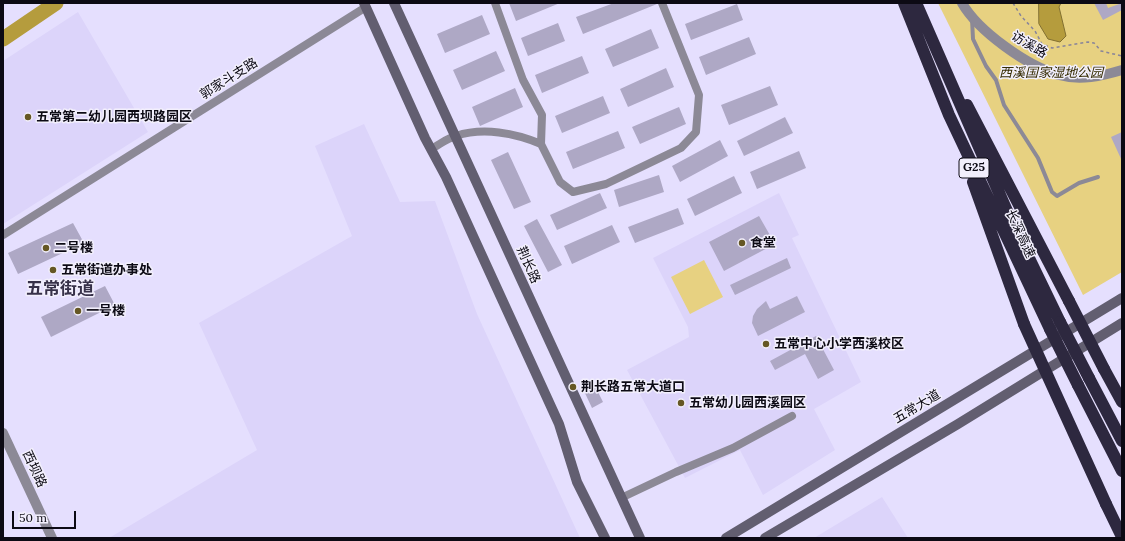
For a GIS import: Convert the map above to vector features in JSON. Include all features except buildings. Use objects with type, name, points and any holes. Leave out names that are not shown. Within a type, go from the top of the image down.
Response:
[{"type":"highway","name":"长深高速","points":[[904,3],[949,115],[1050,329],[1122,471]]},
{"type":"highway","name":"长深高速","points":[[917,6],[1011,220],[1060,322],[1122,441]]},
{"type":"highway","points":[[917,6],[1122,402]]},
{"type":"highway","points":[[949,115],[1024,324],[1122,537]]},
{"type":"main road","name":"荆长路","points":[[394,3],[640,538]]},
{"type":"main road","points":[[365,5],[431,149],[450,184],[559,424],[578,482],[605,538]]},
{"type":"main road","name":"五常大道","points":[[726,538],[1122,298]]},
{"type":"main road","points":[[766,538],[958,424],[1122,323]]},
{"type":"street","points":[[495,3],[523,80],[542,115],[541,144],[560,182],[573,192],[606,184],[674,152],[681,148],[696,132],[699,95],[662,3]]},
{"type":"street","name":"访溪路","points":[[962,3],[972,17],[995,38],[1037,66],[1059,75],[1082,78],[1104,75],[1122,70]]},
{"type":"street","name":"郭家斗支路","points":[[3,235],[365,5]]},
{"type":"street","points":[[431,149],[455,136],[471,133],[493,133],[522,136],[541,144]]},
{"type":"street","points":[[621,498],[676,472],[733,448],[792,416]]},
{"type":"street","name":"西坝路","points":[[3,433],[52,538]]},
{"type":"lane","points":[[972,17],[973,39],[986,66],[996,80],[1004,105],[1038,158],[1052,192],[1057,196],[1079,183],[1098,177]]},
{"type":"path","points":[[1013,3],[1042,44],[1052,48],[1088,42],[1094,43],[1102,51],[1122,56]]},
{"type":"shaded area","points":[[1039,3],[1061,3],[1059,7],[1066,36],[1060,42],[1048,39],[1039,24]]},
{"type":"shaded area","points":[[78,12],[148,132],[3,224],[3,61]]},
{"type":"shaded area","points":[[364,124],[400,202],[435,201],[477,314],[580,538],[109,538],[257,450],[199,323],[352,236],[315,146]]},
{"type":"shaded area","name":"五常中心小学西溪校区","points":[[779,193],[799,235],[792,238],[861,382],[814,409],[835,450],[763,495],[740,450],[685,478],[627,370],[689,337],[688,327],[653,258]]},
{"type":"shaded area","points":[[882,497],[908,538],[814,538]]},
{"type":"green space","name":"西溪国家湿地公园","points":[[938,3],[1122,3],[1122,272],[1083,295]]},
{"type":"green space","points":[[704,260],[723,297],[690,314],[671,277]]},
{"type":"waterway","points":[[3,39],[56,3]]},
{"type":"place","name":"五常第二幼儿园西坝路园区","points":[[28,117]]},
{"type":"place","name":"食堂","points":[[742,243]]},
{"type":"place","name":"二号楼","points":[[46,248]]},
{"type":"place","name":"五常街道办事处","points":[[53,270]]},
{"type":"place","name":"一号楼","points":[[78,311]]},
{"type":"place","name":"五常中心小学西溪校区","points":[[766,344]]},
{"type":"place","name":"荆长路五常大道口","points":[[573,387]]},
{"type":"place","name":"五常幼儿园西溪园区","points":[[681,403]]},
{"type":"district","name":"五常街道","points":[[60,289]]}]
